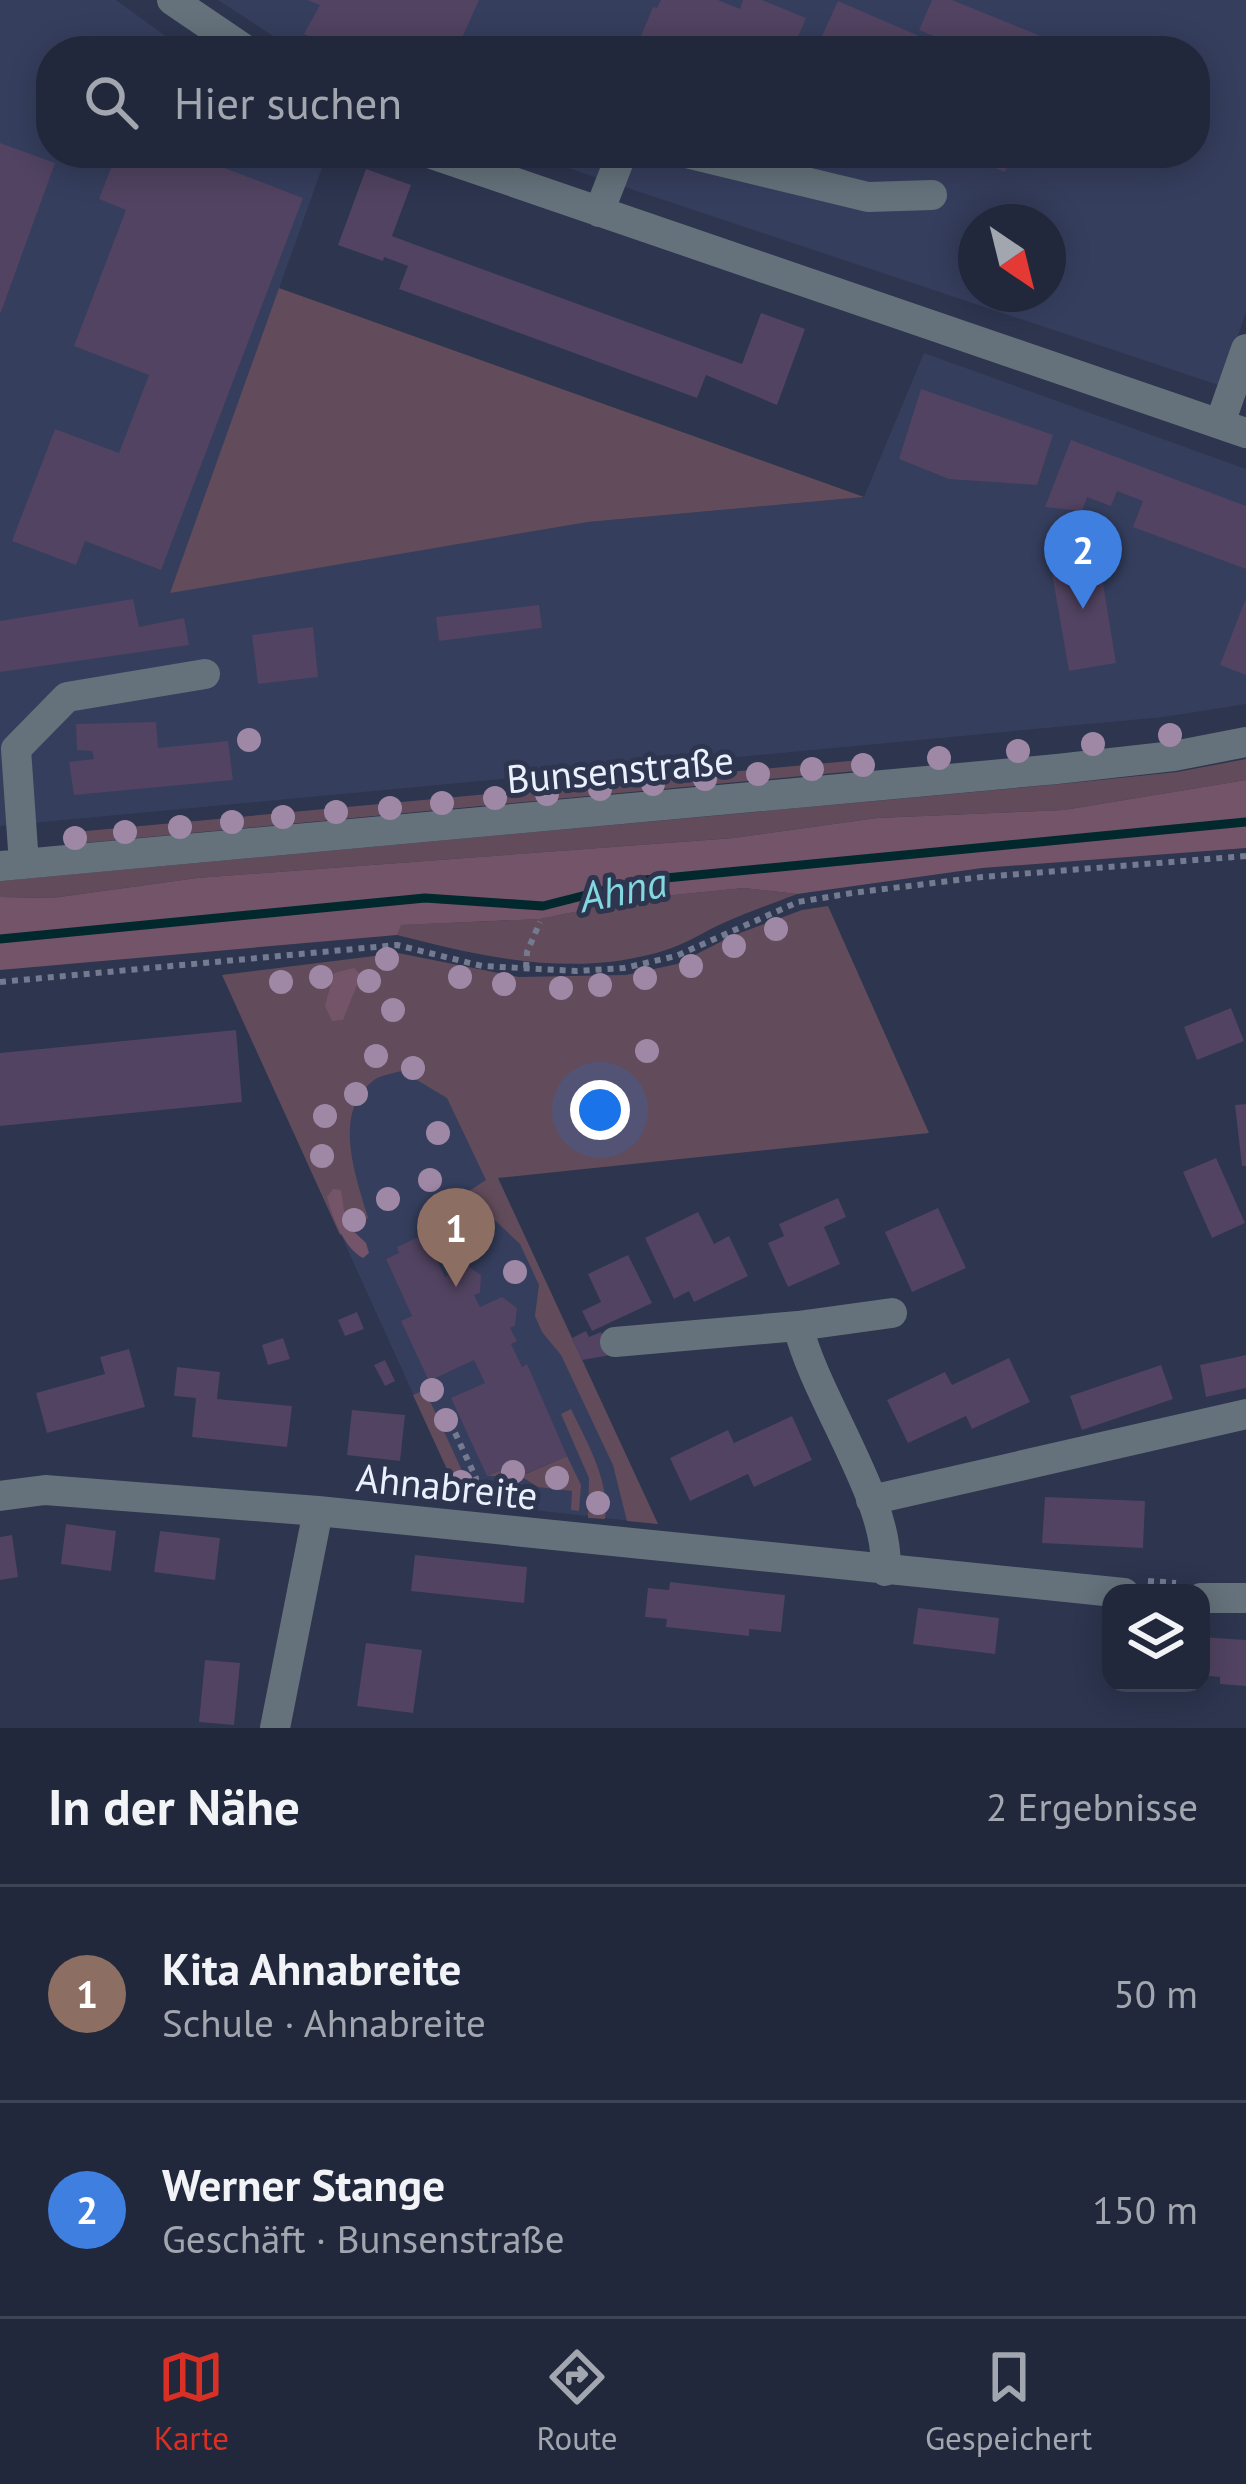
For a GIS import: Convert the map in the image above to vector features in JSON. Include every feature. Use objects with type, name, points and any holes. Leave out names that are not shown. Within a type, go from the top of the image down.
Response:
[{"type":"street","points":[[172,0],[225,36]]},
{"type":"street","points":[[472,168],[1233,428],[1246,349]]},
{"type":"street","points":[[598,212],[616,168]]},
{"type":"street","points":[[748,168],[868,197],[932,195]]},
{"type":"street","points":[[12,865],[8,742],[67,698],[205,674]]},
{"type":"street","name":"Bunsenstraße","points":[[12,865],[1057,770],[1246,742]]},
{"type":"street","points":[[615,1342],[892,1313]]},
{"type":"street","points":[[798,1326],[806,1360],[885,1537],[885,1571]]},
{"type":"street","points":[[871,1500],[1246,1414]]},
{"type":"street","name":"Ahnabreite","points":[[0,1496],[45,1490],[318,1511],[1102,1591]]},
{"type":"street","points":[[275,1728],[318,1511]]},
{"type":"street","points":[[1210,1598],[1246,1598]]},
{"type":"path","points":[[0,982],[397,945],[482,966],[577,971],[624,968],[676,956],[798,902],[852,892],[1246,856]]},
{"type":"path","points":[[526,968],[527,952],[540,922]]},
{"type":"path","points":[[450,1422],[476,1478]]},
{"type":"shaded area","points":[[0,0],[116,0],[165,36],[36,36],[36,168],[322,168],[171,592],[588,522],[864,497],[924,353],[1246,469],[1246,704],[1164,717],[0,826]]},
{"type":"shaded area","points":[[218,0],[1246,0],[1246,312],[1221,386],[999,312],[1066,312],[1066,204],[958,204],[958,298],[568,168],[1210,168],[1210,36],[273,36]]},
{"type":"shaded area","points":[[279,288],[864,497],[588,522],[170,593]]},
{"type":"shaded area","points":[[871,759],[867,770],[73,844],[64,833]]},
{"type":"shaded area","points":[[1246,759],[1246,780],[1064,810],[877,818],[734,838],[197,878],[52,898],[0,897],[0,881],[1061,784],[1177,772]]},
{"type":"shaded area","points":[[1246,780],[1246,848],[982,868],[797,894],[744,888],[644,898],[540,919],[401,925],[397,935],[0,970],[0,897],[52,898],[197,878],[734,838],[877,818],[1064,810]]},
{"type":"shaded area","points":[[744,888],[797,894],[669,949],[601,963],[533,962],[397,935],[400,925],[540,919],[644,898]]},
{"type":"shaded area","points":[[828,906],[929,1133],[498,1178],[658,1524],[627,1521],[613,1465],[561,1355],[535,1316],[539,1285],[520,1244],[466,1193],[486,1180],[447,1098],[402,1071],[377,1078],[361,1094],[353,1110],[350,1146],[368,1218],[340,1235],[222,975],[398,953],[519,977],[626,975],[677,964],[732,936],[802,910]]},
{"type":"shaded area","points":[[400,963],[658,1524],[462,1502],[235,1001]]},
{"type":"shaded area","points":[[354,968],[361,975],[343,1020],[332,1021],[325,1006],[334,973]]},
{"type":"shaded area","points":[[333,1189],[341,1190],[346,1224],[366,1243],[369,1253],[363,1258],[336,1223],[327,1197]]},
{"type":"shaded area","points":[[425,1390],[469,1486],[468,1503],[462,1502],[413,1395]]},
{"type":"shaded area","points":[[571,1409],[601,1476],[605,1519],[588,1518],[589,1478],[561,1414]]},
{"type":"shaded area","points":[[567,1456],[581,1485],[579,1511],[571,1510],[572,1491],[538,1487],[522,1477],[487,1476],[520,1462],[526,1474]]},
{"type":"building","points":[[307,0],[479,0],[463,36],[304,34],[320,5]]},
{"type":"building","points":[[661,0],[718,0],[740,9],[743,0],[762,0],[806,18],[798,36],[641,36],[653,7]]},
{"type":"building","points":[[932,0],[952,0],[1041,36],[934,36],[919,30]]},
{"type":"building","points":[[838,1],[919,36],[822,36]]},
{"type":"building","points":[[0,143],[36,156],[36,168],[53,168],[0,312]]},
{"type":"building","points":[[111,168],[224,168],[303,198],[161,570],[85,541],[76,565],[12,541],[55,429],[119,453],[149,375],[74,346],[126,210],[99,199]]},
{"type":"building","points":[[366,169],[411,185],[392,236],[742,364],[761,313],[805,329],[777,405],[706,375],[697,398],[399,289],[408,266],[338,245]]},
{"type":"building","points":[[921,389],[1053,435],[1037,485],[949,479],[899,459]]},
{"type":"building","points":[[1071,440],[1246,506],[1246,569],[1133,527],[1143,501],[1117,491],[1111,506],[1087,497],[1082,511],[1045,507]]},
{"type":"building","points":[[1097,547],[1116,663],[1069,671],[1049,556]]},
{"type":"building","points":[[1246,598],[1246,675],[1220,665]]},
{"type":"building","points":[[133,599],[139,627],[184,618],[189,645],[0,672],[0,621]]},
{"type":"building","points":[[539,605],[542,628],[439,641],[436,617]]},
{"type":"building","points":[[313,627],[318,677],[258,684],[252,635]]},
{"type":"building","points":[[156,722],[158,748],[228,741],[233,780],[74,795],[69,762],[94,759],[92,751],[77,750],[76,724]]},
{"type":"building","points":[[1231,1008],[1244,1041],[1197,1060],[1184,1027]]},
{"type":"building","points":[[236,1030],[242,1102],[0,1126],[0,1053]]},
{"type":"building","points":[[1246,1104],[1246,1166],[1242,1166],[1235,1105]]},
{"type":"building","points":[[1216,1158],[1245,1223],[1212,1238],[1183,1172]]},
{"type":"building","points":[[838,1198],[846,1217],[824,1227],[840,1264],[788,1287],[768,1243],[784,1236],[779,1224]]},
{"type":"building","points":[[938,1208],[966,1268],[912,1292],[885,1232]]},
{"type":"building","points":[[698,1212],[714,1244],[729,1236],[748,1276],[694,1302],[689,1291],[674,1299],[645,1238]]},
{"type":"building","points":[[429,1232],[442,1241],[441,1259],[437,1260],[445,1277],[468,1266],[481,1275],[480,1293],[474,1295],[480,1307],[502,1297],[517,1308],[515,1325],[510,1328],[517,1341],[511,1344],[522,1367],[527,1364],[567,1456],[525,1474],[520,1462],[487,1476],[451,1398],[485,1383],[474,1360],[429,1381],[401,1321],[412,1316],[386,1259],[399,1253],[397,1247]]},
{"type":"building","points":[[628,1255],[652,1303],[592,1331],[582,1311],[601,1302],[588,1274]]},
{"type":"building","points":[[357,1312],[364,1329],[345,1336],[338,1320]]},
{"type":"building","points":[[586,1331],[589,1337],[601,1332],[611,1355],[582,1360],[572,1338]]},
{"type":"building","points":[[283,1338],[290,1359],[268,1365],[262,1345]]},
{"type":"building","points":[[129,1349],[145,1407],[47,1433],[36,1393],[105,1374],[100,1357]]},
{"type":"building","points":[[1246,1355],[1246,1388],[1206,1397],[1200,1365]]},
{"type":"building","points":[[1009,1358],[1030,1402],[972,1429],[966,1416],[908,1443],[887,1400],[945,1372],[952,1385]]},
{"type":"building","points":[[385,1360],[395,1381],[385,1386],[374,1365]]},
{"type":"building","points":[[1161,1365],[1173,1399],[1082,1430],[1070,1396]]},
{"type":"building","points":[[177,1367],[220,1372],[217,1399],[292,1406],[287,1447],[192,1437],[196,1398],[174,1396]]},
{"type":"building","points":[[352,1410],[405,1415],[400,1461],[347,1455]]},
{"type":"building","points":[[792,1416],[812,1460],[754,1487],[748,1474],[690,1501],[670,1458],[728,1430],[734,1443]]},
{"type":"building","points":[[1045,1497],[1145,1501],[1143,1548],[1042,1543]]},
{"type":"building","points":[[66,1524],[116,1531],[111,1571],[61,1564]]},
{"type":"building","points":[[160,1531],[220,1538],[215,1580],[154,1572]]},
{"type":"building","points":[[12,1535],[18,1577],[0,1580],[0,1537]]},
{"type":"building","points":[[415,1555],[527,1567],[524,1603],[411,1591]]},
{"type":"building","points":[[670,1582],[785,1595],[781,1632],[749,1629],[749,1636],[666,1627],[667,1619],[645,1617],[648,1588],[669,1590]]},
{"type":"building","points":[[918,1608],[999,1618],[995,1654],[913,1644]]},
{"type":"building","points":[[1210,1638],[1246,1640],[1246,1686],[1220,1684],[1220,1677],[1210,1676]]},
{"type":"building","points":[[366,1643],[422,1650],[413,1713],[357,1706]]},
{"type":"building","points":[[205,1660],[240,1663],[234,1725],[199,1722]]},
{"type":"waterway","name":"Ahna","points":[[0,939],[425,898],[543,906],[645,880],[1246,822]]},
{"type":"place","name":"Werner Stange","points":[[1083,609]]},
{"type":"place","name":"Kita Ahnabreite","points":[[456,1287]]}]
